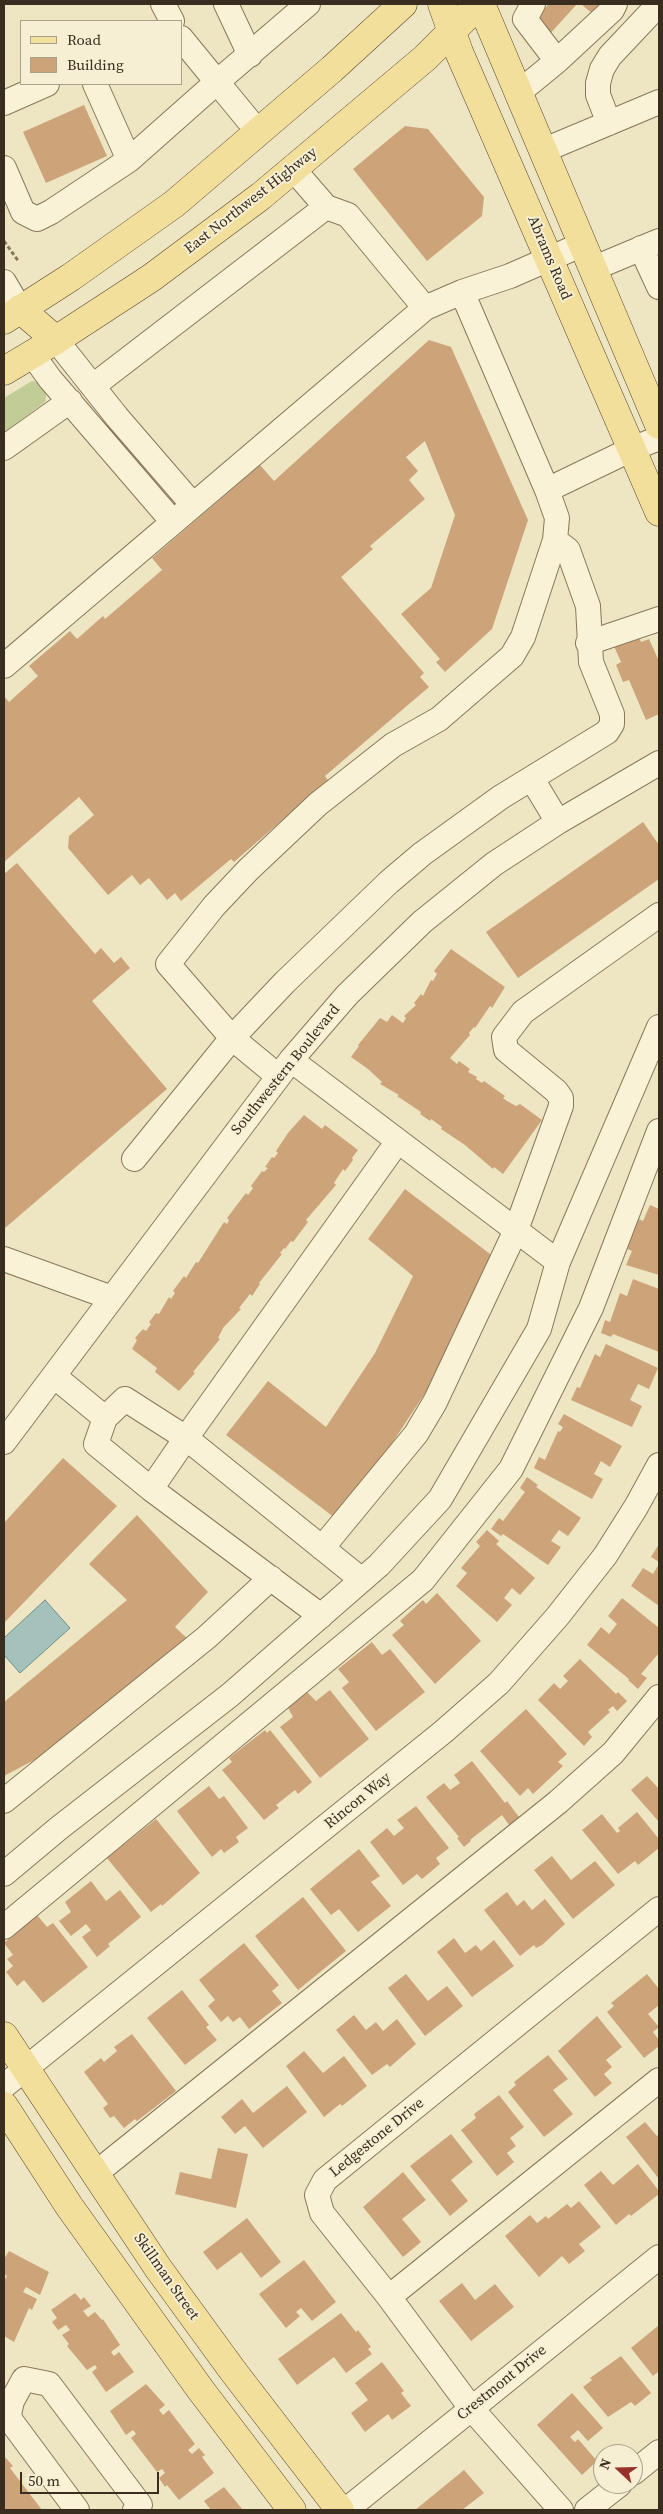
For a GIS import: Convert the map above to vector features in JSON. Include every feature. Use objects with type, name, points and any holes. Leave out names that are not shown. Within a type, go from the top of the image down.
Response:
[{"type":"main road","points":[[12,314],[71,277],[174,204],[259,133],[403,4]]},
{"type":"main road","name":"Abrams Road","points":[[442,4],[451,31],[659,512]]},
{"type":"main road","points":[[480,4],[659,425]]},
{"type":"main road","name":"East Northwest Highway","points":[[4,371],[56,340],[151,278],[294,170],[425,58],[480,4]]},
{"type":"main road","points":[[12,314],[56,340]]},
{"type":"main road","points":[[12,314],[32,354]]},
{"type":"main road","name":"Skillman Street","points":[[4,2036],[158,2268],[227,2363],[340,2510]]},
{"type":"main road","points":[[4,2106],[69,2206],[200,2389],[292,2510]]},
{"type":"street","points":[[163,4],[171,20]]},
{"type":"street","points":[[226,4],[250,54]]},
{"type":"street","points":[[4,168],[23,212],[37,219],[51,212],[129,160],[308,4]]},
{"type":"street","points":[[533,4],[525,19],[556,61]]},
{"type":"street","points":[[518,93],[556,61],[612,10],[616,4]]},
{"type":"street","points":[[609,123],[598,95],[598,82],[602,69],[610,56],[659,4]]},
{"type":"street","points":[[182,39],[259,133]]},
{"type":"street","points":[[4,103],[44,85]]},
{"type":"street","points":[[95,85],[129,160]]},
{"type":"street","points":[[542,151],[659,102]]},
{"type":"street","points":[[294,170],[326,207],[348,215],[425,308]]},
{"type":"street","points":[[93,386],[326,207]]},
{"type":"street","points":[[4,666],[425,308],[462,292],[510,276],[549,258],[588,256],[650,244],[659,287]]},
{"type":"street","points":[[4,282],[12,314]]},
{"type":"street","points":[[462,292],[547,490],[557,518],[555,540],[523,637],[512,656],[439,719],[393,745],[318,804],[248,870],[214,906],[168,964],[232,1038],[285,1068],[398,1141],[558,1262]]},
{"type":"street","points":[[56,340],[193,505]]},
{"type":"street","points":[[32,354],[50,379],[173,522]]},
{"type":"street","points":[[4,448],[70,401]]},
{"type":"street","points":[[547,490],[659,438]]},
{"type":"street","points":[[134,1159],[232,1038],[285,982],[388,882],[462,824],[607,732],[612,724],[612,714],[591,662],[588,643],[588,606],[568,550],[555,540]]},
{"type":"street","points":[[588,643],[659,619]]},
{"type":"street","name":"Southwestern Boulevard","points":[[6,1441],[285,1068],[347,995],[422,922],[494,864],[558,822],[659,762]]},
{"type":"street","points":[[532,779],[558,822]]},
{"type":"street","points":[[322,1548],[416,1434],[435,1402],[516,1230],[561,1106],[561,1098],[556,1091],[506,1050],[504,1037],[522,1012],[659,915]]},
{"type":"street","points":[[4,1874],[59,1828],[230,1695],[379,1566],[440,1499],[540,1329],[558,1262],[659,1027]]},
{"type":"street","points":[[4,1927],[423,1580],[511,1469],[591,1308],[659,1132]]},
{"type":"street","points":[[151,1489],[398,1141]]},
{"type":"street","points":[[4,1259],[112,1298]]},
{"type":"street","points":[[54,1376],[105,1418]]},
{"type":"street","points":[[321,1616],[151,1489],[96,1444],[105,1418],[125,1399],[186,1438],[362,1580]]},
{"type":"street","name":"Rincon Way","points":[[4,2086],[436,1738],[499,1683],[557,1617],[605,1556],[636,1507],[659,1465]]},
{"type":"street","points":[[4,1801],[207,1637],[271,1578]]},
{"type":"street","points":[[99,2178],[558,1802],[613,1753],[659,1697]]},
{"type":"street","points":[[99,2178],[135,2161],[589,1795],[634,1753],[659,1719]]},
{"type":"street","name":"Ledgestone Drive","points":[[561,2510],[471,2408],[389,2297],[322,2214],[317,2195],[325,2180],[659,1909]]},
{"type":"street","points":[[389,2297],[659,2080]]},
{"type":"street","name":"Crestmont Drive","points":[[346,2510],[659,2257]]},
{"type":"street","points":[[78,2510],[11,2421],[9,2414],[12,2401],[24,2379],[49,2384],[140,2505],[135,2510]]},
{"type":"street","points":[[643,2465],[659,2452]]},
{"type":"street","points":[[587,2510],[607,2494]]},
{"type":"path","points":[[4,240],[19,262]]},
{"type":"green space","points":[[32,381],[38,382],[47,390],[45,402],[5,432],[4,398]]},
{"type":"water","points":[[45,1600],[70,1628],[20,1673],[4,1655],[4,1638]]},
{"type":"building","points":[[549,4],[577,4],[548,36],[532,22]]},
{"type":"building","points":[[581,4],[604,4],[594,15]]},
{"type":"building","points":[[84,105],[107,156],[46,183],[23,132]]},
{"type":"building","points":[[405,126],[428,129],[484,197],[482,216],[427,261],[353,169]]},
{"type":"building","points":[[429,340],[451,347],[528,520],[492,629],[445,672],[436,662],[440,659],[401,614],[431,588],[455,515],[425,441],[406,457],[418,471],[409,480],[425,499],[370,546],[373,549],[341,577],[424,673],[420,677],[429,687],[325,776],[328,780],[234,862],[231,859],[181,901],[175,893],[167,900],[149,878],[140,885],[132,875],[108,895],[68,848],[69,836],[94,815],[79,797],[4,862],[4,696],[9,702],[38,676],[29,666],[70,631],[77,639],[103,616],[105,619],[162,570],[152,558],[260,465],[274,481]]},
{"type":"building","points":[[638,633],[641,642],[649,639],[659,661],[659,714],[646,720],[629,680],[623,682],[616,665],[621,662],[613,644]]},
{"type":"building","points":[[643,822],[659,845],[659,879],[518,978],[486,932]]},
{"type":"building","points":[[17,863],[95,954],[101,948],[114,963],[121,957],[130,968],[92,1001],[167,1089],[5,1228],[4,874]]},
{"type":"building","points":[[451,949],[505,987],[492,1008],[490,1006],[475,1028],[469,1033],[470,1035],[450,1058],[457,1064],[459,1061],[470,1069],[468,1072],[477,1077],[476,1079],[482,1083],[484,1081],[505,1096],[503,1098],[507,1101],[516,1106],[520,1104],[542,1120],[503,1174],[494,1167],[493,1169],[465,1145],[441,1129],[442,1127],[431,1119],[430,1121],[420,1114],[421,1112],[397,1096],[399,1095],[380,1084],[382,1082],[351,1057],[358,1045],[380,1018],[387,1022],[392,1015],[403,1023],[406,1018],[404,1016],[416,1005],[414,1003],[421,994],[423,996],[431,980],[433,981],[437,974],[434,971]]},
{"type":"building","points":[[304,1115],[322,1129],[325,1125],[358,1150],[345,1171],[343,1169],[334,1183],[336,1185],[306,1220],[308,1222],[293,1242],[291,1241],[280,1253],[282,1254],[259,1283],[252,1296],[250,1294],[239,1308],[241,1309],[223,1328],[218,1338],[220,1339],[179,1391],[155,1372],[157,1368],[132,1349],[137,1340],[135,1338],[143,1329],[146,1331],[151,1324],[149,1322],[156,1313],[159,1314],[169,1297],[171,1299],[175,1293],[173,1291],[184,1276],[186,1278],[196,1262],[198,1263],[224,1222],[227,1224],[229,1220],[227,1218],[246,1193],[248,1195],[253,1188],[251,1186],[262,1171],[264,1172],[268,1168],[265,1167],[272,1157],[274,1158],[278,1153],[276,1151],[288,1133]]},
{"type":"building","points":[[405,1189],[494,1257],[433,1381],[381,1460],[335,1518],[226,1435],[268,1381],[326,1427],[375,1353],[413,1276],[368,1239]]},
{"type":"building","points":[[650,1205],[659,1209],[659,1275],[626,1265],[632,1251],[623,1247],[634,1217],[643,1221]]},
{"type":"building","points":[[633,1279],[659,1289],[659,1352],[613,1334],[611,1337],[601,1333],[605,1320],[610,1322],[620,1293],[627,1296]]},
{"type":"building","points":[[606,1344],[658,1368],[649,1389],[638,1384],[630,1400],[642,1406],[632,1427],[571,1400],[577,1387],[580,1388],[595,1354],[600,1357]]},
{"type":"building","points":[[564,1414],[622,1446],[610,1467],[601,1461],[594,1474],[603,1479],[592,1499],[534,1468],[539,1457],[545,1460],[558,1431],[560,1432],[563,1427],[558,1424]]},
{"type":"building","points":[[63,1458],[117,1506],[4,1623],[4,1523]]},
{"type":"building","points":[[527,1477],[538,1485],[536,1487],[581,1518],[568,1536],[559,1530],[551,1541],[561,1547],[548,1565],[503,1534],[501,1536],[491,1529],[499,1518],[503,1521],[525,1492],[520,1488]]},
{"type":"building","points":[[137,1515],[208,1592],[175,1627],[191,1642],[40,1757],[4,1776],[4,1702],[127,1600],[89,1564]]},
{"type":"building","points":[[487,1530],[499,1541],[496,1544],[535,1578],[520,1595],[512,1588],[504,1598],[512,1605],[497,1622],[456,1586],[467,1573],[461,1568],[480,1546],[476,1542]]},
{"type":"building","points":[[659,1544],[659,1562],[651,1557]]},
{"type":"building","points":[[659,1564],[659,1606],[631,1586],[643,1568],[653,1574]]},
{"type":"building","points":[[437,1593],[481,1641],[435,1684],[392,1635],[404,1625],[400,1621],[423,1600],[426,1604]]},
{"type":"building","points":[[622,1598],[659,1628],[659,1653],[641,1674],[647,1678],[638,1689],[629,1679],[587,1645],[601,1627],[609,1634],[617,1624],[608,1616]]},
{"type":"building","points":[[372,1642],[382,1655],[390,1649],[425,1692],[376,1731],[342,1688],[349,1682],[338,1669]]},
{"type":"building","points":[[580,1659],[616,1694],[618,1692],[627,1701],[617,1711],[613,1706],[608,1710],[610,1712],[588,1732],[592,1737],[584,1746],[538,1700],[554,1683],[560,1689],[568,1681],[563,1676]]},
{"type":"building","points":[[330,1690],[369,1739],[320,1778],[280,1727],[293,1717],[287,1706],[306,1691],[316,1701]]},
{"type":"building","points":[[526,1709],[567,1754],[558,1762],[563,1766],[533,1794],[528,1788],[520,1796],[480,1751]]},
{"type":"building","points":[[265,1730],[267,1733],[270,1730],[312,1782],[298,1794],[295,1790],[276,1805],[279,1808],[264,1820],[222,1770],[232,1762],[229,1758]]},
{"type":"building","points":[[472,1761],[505,1803],[507,1801],[519,1817],[509,1825],[502,1815],[464,1847],[457,1838],[459,1837],[426,1797],[444,1783],[450,1790],[460,1783],[454,1775]]},
{"type":"building","points":[[647,1776],[659,1789],[659,1822],[631,1790]]},
{"type":"building","points":[[209,1786],[219,1799],[224,1796],[248,1828],[236,1837],[239,1842],[224,1853],[221,1849],[212,1857],[177,1811]]},
{"type":"building","points":[[416,1806],[449,1848],[436,1858],[440,1864],[422,1879],[417,1874],[403,1885],[370,1842],[387,1828],[394,1836],[404,1828],[397,1820]]},
{"type":"building","points":[[637,1812],[659,1839],[659,1848],[638,1865],[635,1861],[618,1874],[582,1830],[602,1814],[617,1833],[620,1831],[618,1828]]},
{"type":"building","points":[[156,1819],[200,1873],[162,1906],[161,1904],[151,1912],[107,1858]]},
{"type":"building","points":[[359,1849],[380,1876],[371,1882],[391,1906],[358,1932],[339,1909],[331,1915],[310,1889]]},
{"type":"building","points":[[552,1856],[571,1880],[595,1861],[615,1885],[573,1919],[534,1870]]},
{"type":"building","points":[[91,1881],[106,1901],[120,1890],[141,1917],[108,1944],[110,1946],[97,1957],[82,1937],[91,1930],[86,1924],[71,1936],[59,1921],[71,1912],[65,1902]]},
{"type":"building","points":[[507,1892],[517,1906],[524,1900],[532,1910],[545,1899],[565,1924],[542,1945],[536,1948],[534,1945],[520,1956],[484,1910]]},
{"type":"building","points":[[303,1897],[346,1951],[298,1990],[255,1936]]},
{"type":"building","points":[[37,1915],[47,1927],[53,1923],[88,1967],[43,2003],[24,1980],[17,1986],[6,1972],[13,1966],[7,1959],[13,1955],[4,1943]]},
{"type":"building","points":[[454,1938],[465,1953],[476,1945],[481,1951],[494,1940],[514,1966],[472,1997],[437,1952]]},
{"type":"building","points":[[244,1943],[279,1985],[272,1991],[282,2003],[249,2029],[240,2017],[233,2022],[228,2016],[221,2022],[208,2006],[215,2000],[199,1980]]},
{"type":"building","points":[[406,1974],[428,2001],[447,1986],[463,2006],[425,2036],[388,1988]]},
{"type":"building","points":[[647,1974],[659,1989],[659,2005],[648,2014],[659,2027],[653,2032],[659,2040],[659,2046],[644,2058],[607,2012],[614,2006],[611,2003]]},
{"type":"building","points":[[182,1990],[209,2025],[206,2027],[217,2040],[185,2065],[147,2018]]},
{"type":"building","points":[[354,2015],[366,2030],[376,2022],[383,2031],[397,2019],[416,2044],[390,2067],[387,2064],[372,2075],[336,2030]]},
{"type":"building","points":[[597,2016],[622,2047],[606,2060],[612,2067],[604,2074],[612,2083],[595,2097],[558,2051]]},
{"type":"building","points":[[132,2034],[176,2091],[137,2121],[135,2119],[124,2128],[114,2116],[110,2118],[103,2108],[108,2104],[84,2072],[101,2058],[104,2062],[117,2051],[114,2047]]},
{"type":"building","points":[[304,2051],[323,2073],[344,2056],[367,2086],[342,2106],[340,2104],[324,2117],[286,2066]]},
{"type":"building","points":[[548,2055],[568,2079],[553,2090],[573,2114],[544,2137],[508,2092],[516,2085],[514,2082]]},
{"type":"building","points":[[287,2086],[307,2112],[263,2148],[245,2126],[235,2134],[221,2117],[242,2099],[253,2113]]},
{"type":"building","points":[[499,2095],[524,2127],[510,2138],[516,2146],[507,2153],[514,2162],[497,2176],[461,2130],[476,2118],[474,2114]]},
{"type":"building","points":[[645,2122],[657,2136],[659,2134],[659,2179],[626,2137]]},
{"type":"building","points":[[451,2134],[473,2162],[451,2180],[468,2201],[450,2216],[410,2166]]},
{"type":"building","points":[[218,2148],[248,2154],[236,2208],[175,2194],[180,2172],[211,2179]]},
{"type":"building","points":[[638,2164],[659,2191],[659,2194],[616,2225],[584,2185],[601,2171],[613,2185]]},
{"type":"building","points":[[403,2172],[426,2200],[402,2219],[421,2242],[403,2257],[363,2207]]},
{"type":"building","points":[[579,2201],[601,2227],[579,2244],[585,2251],[569,2264],[562,2256],[539,2277],[505,2236],[530,2215],[537,2223],[546,2216],[548,2219],[567,2204],[571,2208]]},
{"type":"building","points":[[247,2218],[281,2262],[261,2278],[241,2252],[217,2270],[203,2252]]},
{"type":"building","points":[[9,2251],[49,2272],[40,2295],[26,2287],[23,2292],[37,2299],[32,2310],[29,2308],[14,2342],[4,2336],[4,2281],[7,2276],[4,2274],[4,2259]]},
{"type":"building","points":[[304,2260],[336,2302],[312,2321],[301,2308],[296,2312],[300,2316],[286,2328],[259,2294]]},
{"type":"building","points":[[462,2283],[475,2300],[495,2284],[514,2307],[471,2341],[439,2301]]},
{"type":"building","points":[[75,2293],[81,2300],[84,2297],[91,2306],[83,2311],[88,2317],[95,2312],[103,2319],[120,2345],[111,2352],[114,2356],[119,2352],[134,2372],[106,2392],[92,2372],[97,2368],[95,2365],[87,2370],[67,2346],[69,2344],[62,2335],[70,2330],[66,2325],[58,2330],[52,2322],[57,2318],[51,2310]]},
{"type":"building","points":[[341,2313],[371,2347],[368,2349],[372,2354],[346,2373],[334,2357],[297,2385],[278,2359]]},
{"type":"building","points":[[659,2325],[659,2371],[653,2376],[631,2348]]},
{"type":"building","points":[[621,2356],[651,2393],[635,2406],[631,2402],[608,2417],[583,2387],[592,2380],[590,2378]]},
{"type":"building","points":[[382,2362],[404,2391],[401,2393],[411,2406],[392,2420],[388,2414],[365,2432],[351,2413],[368,2400],[355,2383]]},
{"type":"building","points":[[146,2384],[165,2405],[159,2410],[163,2415],[169,2410],[195,2444],[188,2450],[192,2454],[199,2448],[205,2455],[202,2457],[214,2473],[179,2500],[167,2485],[165,2487],[159,2478],[165,2473],[162,2469],[157,2472],[131,2438],[136,2434],[133,2430],[126,2435],[110,2411]]},
{"type":"building","points":[[572,2393],[603,2428],[588,2441],[578,2430],[570,2437],[575,2442],[578,2439],[593,2456],[593,2465],[582,2475],[537,2425]]},
{"type":"building","points":[[4,2456],[13,2466],[10,2468],[42,2510],[4,2510]]},
{"type":"building","points":[[464,2470],[484,2493],[462,2510],[415,2510]]},
{"type":"building","points":[[224,2487],[243,2510],[211,2510],[204,2501]]}]
